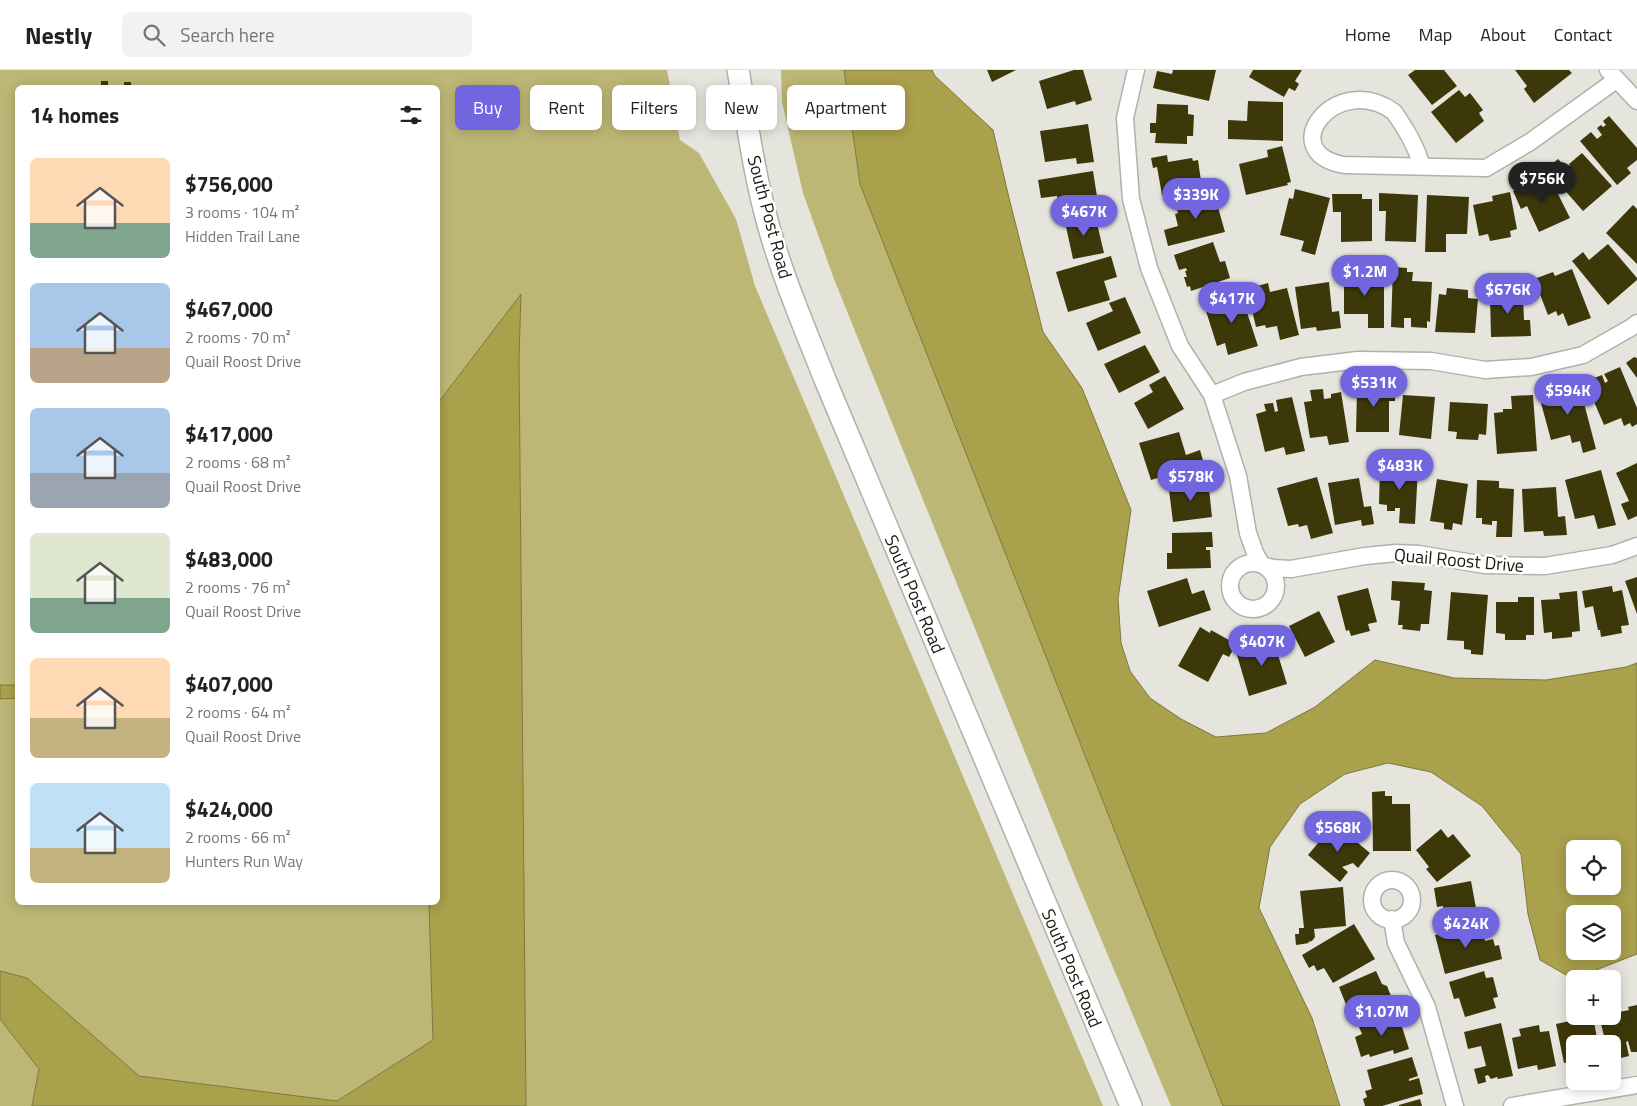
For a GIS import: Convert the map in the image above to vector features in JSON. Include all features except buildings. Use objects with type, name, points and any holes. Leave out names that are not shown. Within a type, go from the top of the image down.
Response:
[{"type":"street","name":"South Post Road","points":[[738,70],[767,222],[783,274],[830,391],[1131,1106]]},
{"type":"street","name":"Quail Roost Drive","points":[[1136,70],[1125,118],[1131,199],[1149,268],[1180,346],[1212,395],[1239,483],[1248,533],[1262,565],[1291,569],[1396,552],[1484,565],[1545,566],[1612,556],[1637,546]]},
{"type":"street","points":[[1324,95],[1317,106],[1313,121],[1313,135],[1317,148],[1325,158],[1333,163],[1344,165],[1486,168],[1530,142],[1612,75],[1637,101]]},
{"type":"street","points":[[1372,87],[1385,99],[1411,137],[1422,166]]},
{"type":"street","points":[[1212,395],[1244,382],[1301,367],[1358,360],[1431,361],[1484,370],[1531,367],[1583,356],[1637,323]]},
{"type":"street","points":[[1392,920],[1396,943],[1427,1007],[1455,1106]]},
{"type":"street","points":[[1512,1106],[1637,1085]]},
{"type":"shaded area","points":[[0,70],[667,70],[670,85],[612,85],[612,130],[678,130],[680,140],[699,153],[736,219],[755,286],[1103,1106],[526,1106],[519,358],[521,295],[440,400],[440,85],[15,85],[15,685],[0,685]]},
{"type":"shaded area","points":[[781,70],[844,70],[846,85],[787,85],[787,124],[782,102]]},
{"type":"shaded area","points":[[844,70],[932,70],[935,76],[993,130],[1043,332],[1082,388],[1131,510],[1118,599],[1121,643],[1130,671],[1150,698],[1181,719],[1216,737],[1266,733],[1315,707],[1375,660],[1454,678],[1546,680],[1626,667],[1637,663],[1637,954],[1596,970],[1566,970],[1566,975],[1540,960],[1528,914],[1521,854],[1482,806],[1431,772],[1388,763],[1345,774],[1300,804],[1270,847],[1259,908],[1312,1018],[1340,1106],[1223,1106],[860,184],[852,130],[905,130],[905,85],[846,85]]},
{"type":"shaded area","points":[[788,130],[852,130],[860,184],[1223,1106],[1171,1106],[1076,879],[834,279],[803,193]]},
{"type":"shaded area","points":[[521,294],[519,358],[526,1106],[32,1106],[39,1069],[0,1019],[0,971],[27,978],[139,1076],[337,1101],[433,1040],[429,905],[440,905],[440,400]]},
{"type":"shaded area","points":[[0,685],[15,685],[15,698],[0,699]]},
{"type":"shaded area","points":[[15,698],[15,905],[429,905],[433,1040],[337,1101],[138,1076],[27,978],[0,971],[0,699]]},
{"type":"shaded area","points":[[0,1019],[39,1069],[32,1106],[0,1106]]}]
